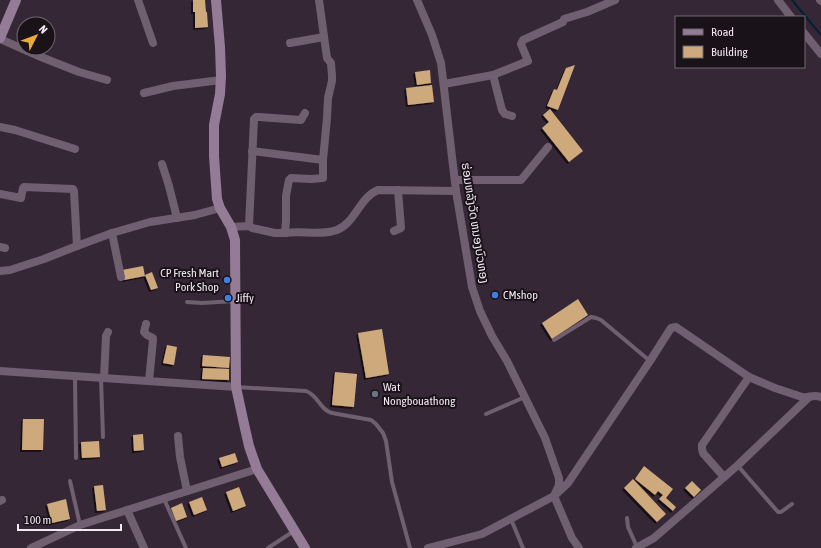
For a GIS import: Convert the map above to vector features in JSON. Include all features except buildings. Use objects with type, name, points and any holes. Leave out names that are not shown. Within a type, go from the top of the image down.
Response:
[{"type":"street","points":[[16,0],[0,38],[66,67],[107,80]]},
{"type":"street","points":[[138,0],[153,42]]},
{"type":"street","points":[[216,0],[221,80],[214,125],[214,156],[217,199],[220,208],[231,227],[235,240],[236,387],[249,446],[257,469],[305,548]]},
{"type":"street","points":[[284,233],[286,220],[286,196],[289,180],[291,178],[323,178],[322,160],[328,98],[332,76],[331,63],[327,58],[319,0]]},
{"type":"street","name":"ຮ່ອມຫລັງວັດ ຫນອງບົວທອງ","points":[[417,0],[432,35],[441,63],[456,191],[472,287],[480,311],[492,336],[545,438],[559,478],[559,485],[554,496]]},
{"type":"street","points":[[444,84],[493,75],[528,61],[521,44],[523,40],[563,22],[564,19],[587,12],[615,0]]},
{"type":"street","points":[[778,0],[790,16]]},
{"type":"street","points":[[805,34],[821,54]]},
{"type":"street","points":[[290,43],[324,37]]},
{"type":"street","points":[[493,75],[502,110],[505,114],[512,116]]},
{"type":"street","points":[[144,93],[173,86],[221,80]]},
{"type":"street","points":[[250,226],[254,119],[256,117],[301,120],[305,113]]},
{"type":"street","points":[[0,128],[15,130],[74,149]]},
{"type":"street","points":[[455,180],[521,180],[548,147]]},
{"type":"street","points":[[252,151],[322,160]]},
{"type":"street","points":[[162,164],[177,218]]},
{"type":"street","points":[[0,194],[21,198],[24,187],[73,189],[76,246]]},
{"type":"street","points":[[231,227],[250,226],[252,228],[275,233],[326,232],[338,229],[350,221],[366,198],[378,190],[456,191]]},
{"type":"street","points":[[394,231],[401,228],[398,190]]},
{"type":"street","points":[[0,271],[10,270],[44,259],[112,233],[150,222],[195,215],[220,208]]},
{"type":"street","points":[[112,233],[121,277]]},
{"type":"street","points":[[146,324],[144,332],[153,338],[150,381]]},
{"type":"street","points":[[428,548],[482,534],[554,496],[568,483],[672,328],[676,327],[749,377],[802,397],[821,397]]},
{"type":"street","points":[[102,378],[106,336],[108,332]]},
{"type":"street","points":[[0,371],[236,387]]},
{"type":"street","points":[[724,477],[703,453],[702,445],[749,377]]},
{"type":"street","points":[[637,548],[654,538],[738,465],[809,397]]},
{"type":"street","points":[[178,436],[180,457],[187,491]]},
{"type":"street","points":[[31,548],[80,525],[257,469]]},
{"type":"street","points":[[554,496],[572,538],[579,548]]},
{"type":"street","points":[[127,510],[144,548]]},
{"type":"lane","points":[[187,302],[208,303],[235,301]]},
{"type":"lane","points":[[554,340],[591,318],[596,318],[601,320],[650,362]]},
{"type":"lane","points":[[74,375],[76,458]]},
{"type":"lane","points":[[102,378],[103,437]]},
{"type":"lane","points":[[236,387],[306,391],[315,396],[327,412],[365,418],[376,424],[383,433],[386,441],[392,482],[410,548]]},
{"type":"lane","points":[[486,414],[525,397]]},
{"type":"lane","points":[[738,465],[778,512],[781,512],[792,504]]},
{"type":"lane","points":[[70,481],[80,525]]},
{"type":"lane","points":[[164,498],[186,548]]},
{"type":"lane","points":[[627,518],[628,526],[637,548]]},
{"type":"lane","points":[[511,519],[523,548]]},
{"type":"lane","points":[[268,548],[294,531]]},
{"type":"waterway","points":[[792,0],[821,35]]},
{"type":"place","name":"CP Fresh Mart Pork Shop","points":[[227,280]]},
{"type":"place","name":"CMshop","points":[[495,295]]},
{"type":"place","name":"Jiffy","points":[[228,298]]},
{"type":"place","name":"Wat Nongbouathong","points":[[375,394]]}]
